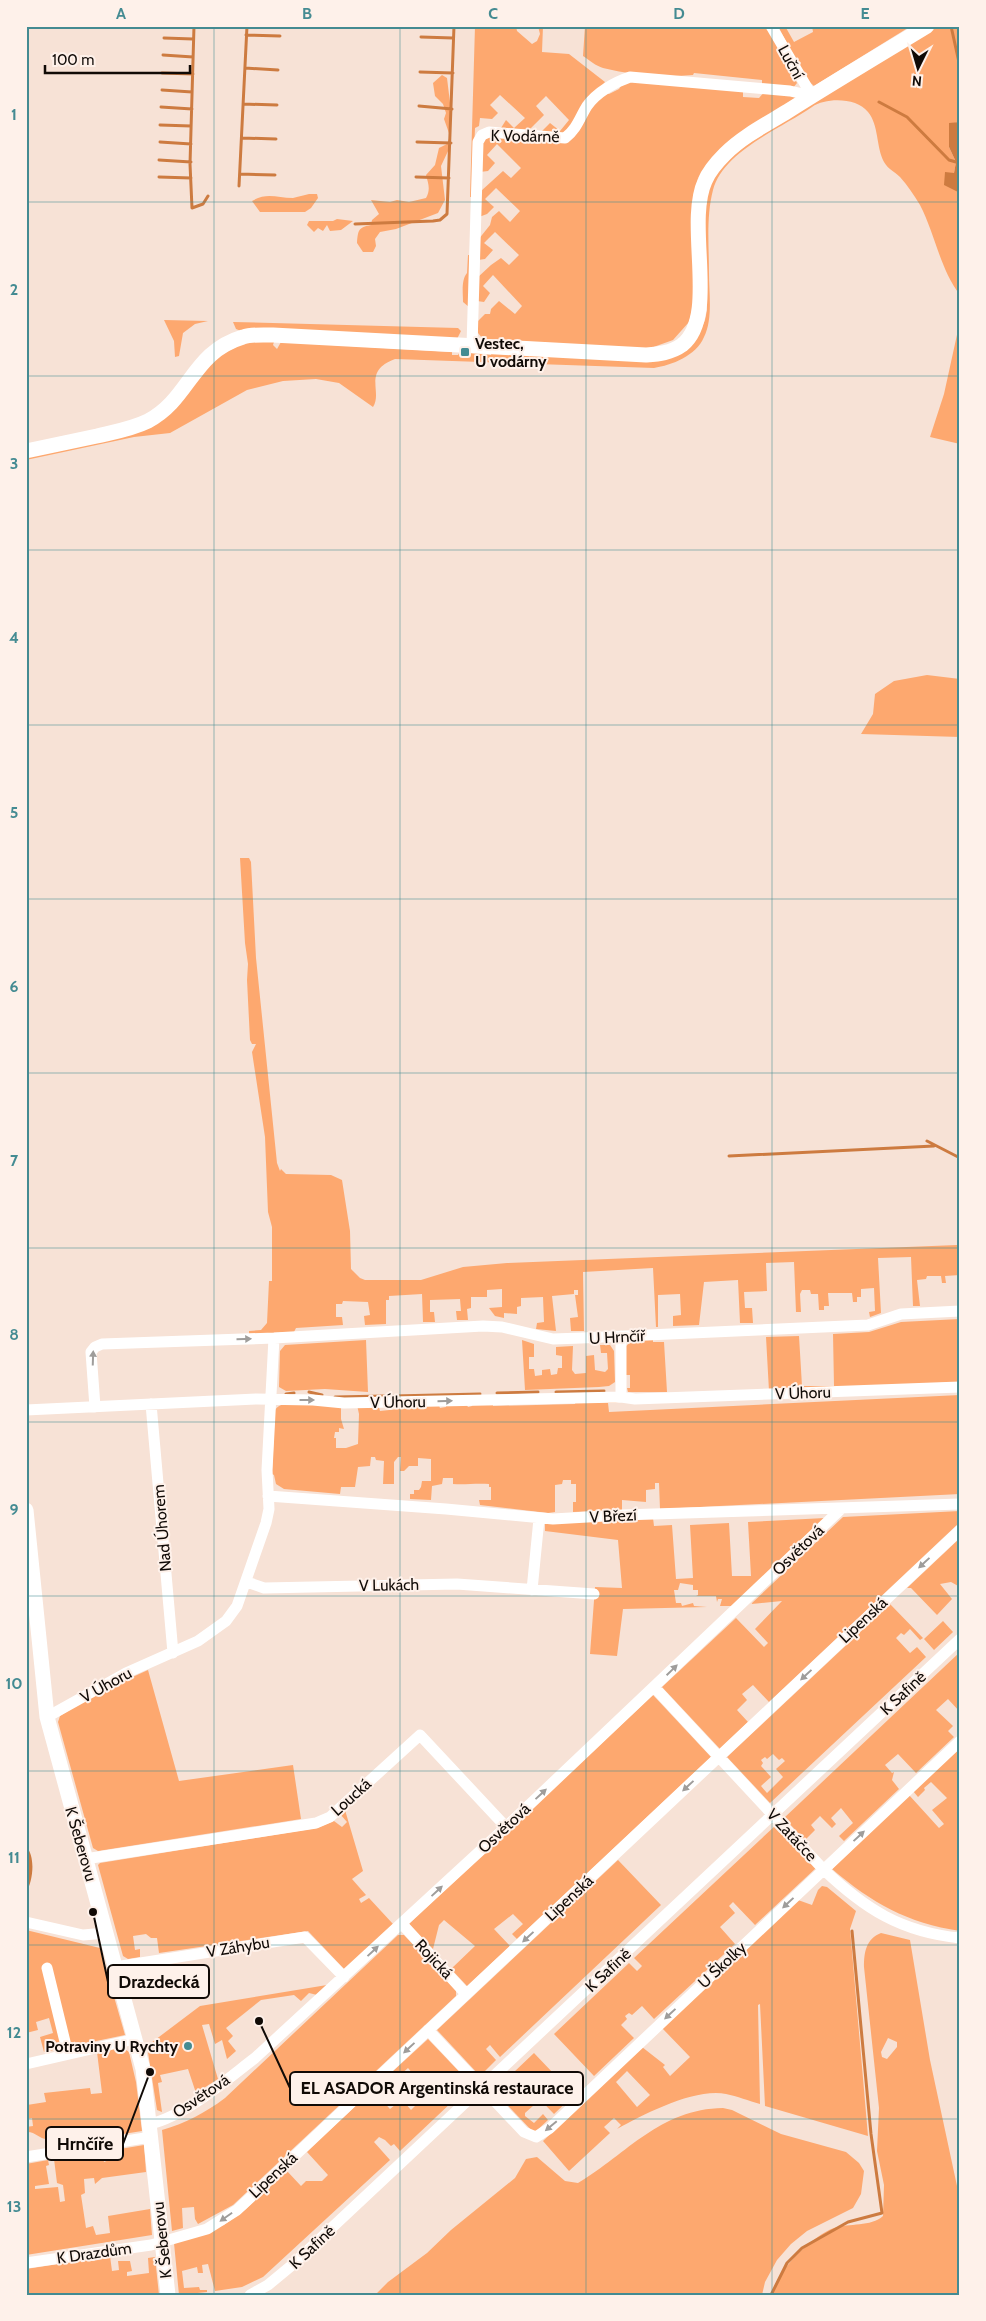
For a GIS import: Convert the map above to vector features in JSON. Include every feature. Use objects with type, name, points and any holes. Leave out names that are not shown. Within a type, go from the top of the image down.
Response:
[{"type":"street","name":"Luční","points":[[771,26],[812,96]]},
{"type":"street","points":[[26,451],[131,428],[148,421],[174,402],[195,371],[208,356],[223,344],[245,336],[274,335],[646,355],[669,352],[682,345],[698,319],[700,301],[698,200],[705,179],[726,153],[754,133],[927,26]]},
{"type":"street","name":"K Vodárně","points":[[472,346],[478,142],[482,135],[489,132],[565,138],[576,126],[594,98],[618,81],[630,77],[790,91],[812,96]]},
{"type":"street","name":"U Hrnčíř","points":[[95,1407],[91,1352],[95,1347],[102,1344],[274,1338],[483,1326],[502,1327],[553,1339],[868,1325],[901,1314],[960,1311]]},
{"type":"street","points":[[621,1336],[621,1397]]},
{"type":"street","points":[[26,1410],[271,1400],[274,1338]]},
{"type":"street","name":"V Úhoru","points":[[47,1717],[126,1673],[205,1638],[226,1621],[237,1606],[247,1582],[269,1509],[271,1400],[313,1400],[344,1403],[621,1397],[635,1400],[960,1387]]},
{"type":"street","name":"Nad Úhorem","points":[[151,1404],[173,1653]]},
{"type":"street","name":"V Březí","points":[[268,1496],[446,1509],[539,1519],[960,1504]]},
{"type":"street","name":"Osvětová","points":[[26,2157],[151,2131],[166,2119],[225,2082],[255,2058],[402,1924],[840,1509]]},
{"type":"street","name":"K Šeberovu","points":[[26,1510],[47,1717],[143,2070],[168,2295]]},
{"type":"street","points":[[532,1590],[539,1519]]},
{"type":"street","name":"Lipenská","points":[[162,2240],[206,2229],[237,2210],[960,1530]]},
{"type":"street","name":"V Lukách","points":[[247,1582],[264,1588],[457,1584],[594,1594]]},
{"type":"street","name":"K Safině","points":[[250,2295],[268,2285],[291,2266],[960,1639]]},
{"type":"street","name":"V Zatáčce","points":[[654,1687],[718,1758],[850,1895],[894,1921],[919,1931],[960,1938]]},
{"type":"street","name":"Loucká","points":[[85,1859],[316,1823],[330,1817],[420,1735],[506,1827]]},
{"type":"street","name":"U Školky","points":[[484,2087],[524,2132],[536,2138],[550,2128],[960,1740]]},
{"type":"street","points":[[26,1922],[83,1935],[106,1933]]},
{"type":"street","name":"Rojická","points":[[402,1924],[466,1994]]},
{"type":"street","name":"V Záhybu","points":[[115,1967],[305,1937],[344,1977]]},
{"type":"street","points":[[47,1968],[68,2054]]},
{"type":"street","points":[[428,2030],[484,2087]]},
{"type":"street","points":[[26,2064],[135,2038]]},
{"type":"street","name":"K Drazdům","points":[[26,2263],[150,2245],[162,2240]]},
{"type":"shaded area","points":[[475,26],[504,26],[509,29],[511,26],[516,26],[517,31],[532,44],[537,41],[540,34],[538,26],[543,26],[542,52],[569,54],[605,82],[565,134],[541,132],[550,123],[560,131],[569,120],[546,96],[536,106],[544,115],[529,130],[501,128],[506,120],[514,128],[525,118],[500,95],[490,105],[498,113],[492,119],[480,118],[479,126],[475,128],[472,197],[470,197]]},
{"type":"shaded area","points":[[585,26],[767,26],[797,83],[793,88],[762,85],[762,80],[694,73],[693,75],[682,76],[648,75],[603,68],[583,56]]},
{"type":"shaded area","points":[[778,26],[785,26],[794,42],[813,32],[812,26],[875,26],[880,29],[886,26],[911,26],[814,86],[805,78]]},
{"type":"shaded area","points":[[936,26],[960,28],[960,122],[949,124],[949,147],[956,162],[954,173],[957,191],[960,193],[960,295],[947,274],[920,205],[903,180],[888,167],[881,156],[872,117],[863,107],[857,104],[833,100],[812,107],[755,142],[728,164],[719,176],[713,190],[709,221],[709,322],[700,344],[676,362],[654,368],[395,359],[379,369],[375,382],[376,395],[373,407],[339,383],[316,379],[283,381],[247,390],[170,433],[134,437],[26,460],[26,455],[131,433],[211,360],[246,342],[274,342],[273,345],[277,349],[281,342],[452,352],[452,355],[458,355],[460,352],[491,355],[492,351],[645,360],[699,334],[705,320],[707,310],[702,216],[711,181],[732,154]]},
{"type":"shaded area","points":[[442,75],[447,78],[451,111],[450,139],[449,149],[441,166],[445,200],[438,213],[396,229],[380,232],[375,239],[376,246],[373,252],[363,252],[357,243],[358,233],[361,228],[371,225],[372,220],[379,214],[371,200],[409,202],[426,198],[428,195],[429,186],[426,175],[435,165],[439,148],[447,144],[450,136],[444,119],[446,113],[443,104],[435,96],[433,83]]},
{"type":"shaded area","points":[[625,80],[743,90],[743,97],[759,98],[765,91],[798,97],[707,169],[697,294],[689,322],[673,340],[648,349],[483,339],[478,333],[477,322],[485,314],[490,314],[491,309],[499,301],[515,314],[522,306],[493,275],[483,286],[490,293],[484,302],[477,301],[477,278],[501,258],[509,265],[519,255],[495,232],[484,243],[493,250],[485,259],[478,260],[478,240],[490,225],[492,217],[499,211],[510,222],[520,211],[496,188],[485,199],[494,207],[487,214],[479,217],[481,191],[503,171],[511,178],[521,168],[497,144],[487,155],[495,163],[488,171],[480,172],[483,140],[490,137],[558,141],[605,93],[609,94],[619,89]]},
{"type":"shaded area","points":[[960,122],[960,193],[944,185],[945,172],[954,173],[956,162],[949,147],[949,123]]},
{"type":"shaded area","points":[[317,194],[318,198],[311,208],[305,212],[260,212],[252,201],[267,196],[293,198]]},
{"type":"shaded area","points":[[337,219],[353,221],[341,230],[330,231],[327,225],[323,231],[318,228],[314,232],[307,225],[309,221],[333,221]]},
{"type":"shaded area","points":[[469,255],[469,307],[463,302]]},
{"type":"shaded area","points":[[164,320],[208,321],[195,324],[183,333],[179,356],[175,357],[174,341]]},
{"type":"shaded area","points":[[960,321],[960,444],[930,437],[944,394]]},
{"type":"shaded area","points":[[233,322],[458,328],[461,331],[457,339],[241,331],[236,329]]},
{"type":"shaded area","points":[[927,675],[960,679],[960,737],[861,734],[873,714],[875,694],[894,681]]},
{"type":"shaded area","points":[[240,858],[249,858],[251,862],[256,958],[277,1163],[280,1171],[281,1169],[286,1174],[331,1175],[342,1180],[350,1231],[351,1269],[360,1278],[365,1280],[421,1280],[463,1267],[507,1263],[957,1245],[960,1245],[960,1275],[945,1276],[946,1283],[942,1283],[941,1276],[927,1276],[926,1279],[917,1280],[920,1306],[913,1306],[911,1257],[878,1258],[881,1313],[870,1317],[869,1312],[875,1311],[874,1288],[861,1289],[861,1297],[857,1297],[857,1302],[853,1302],[852,1293],[828,1293],[829,1306],[824,1306],[824,1310],[819,1310],[818,1294],[811,1294],[810,1290],[802,1290],[800,1294],[801,1312],[796,1312],[794,1262],[766,1263],[767,1291],[744,1292],[745,1308],[752,1308],[753,1323],[740,1323],[738,1280],[704,1282],[699,1325],[673,1326],[673,1316],[681,1315],[680,1294],[658,1295],[658,1327],[656,1327],[653,1268],[583,1272],[584,1331],[571,1331],[570,1318],[578,1317],[575,1295],[578,1295],[578,1290],[574,1290],[574,1294],[552,1296],[556,1331],[536,1329],[537,1323],[544,1322],[543,1297],[521,1298],[521,1306],[517,1307],[517,1314],[504,1313],[504,1318],[495,1316],[489,1308],[502,1307],[502,1289],[487,1290],[487,1297],[471,1297],[471,1308],[467,1309],[468,1320],[457,1320],[456,1311],[461,1311],[460,1299],[430,1300],[430,1312],[434,1312],[435,1322],[423,1322],[422,1294],[389,1296],[389,1300],[386,1300],[386,1324],[365,1325],[364,1316],[370,1315],[368,1302],[343,1301],[342,1304],[336,1304],[336,1317],[342,1317],[343,1325],[296,1328],[294,1332],[249,1334],[249,1331],[261,1330],[267,1323],[269,1281],[272,1281],[272,1227],[268,1212],[265,1137],[252,1052],[256,1044],[252,1044],[250,1040],[248,964]]},
{"type":"shaded area","points":[[960,1319],[960,1382],[769,1391],[766,1337],[799,1336],[802,1386],[834,1386],[833,1334],[869,1332],[901,1322]]},
{"type":"shaded area","points":[[653,1339],[653,1342],[664,1342],[667,1392],[628,1392],[627,1388],[630,1388],[630,1375],[626,1375],[626,1346],[633,1340]]},
{"type":"shaded area","points":[[366,1340],[368,1392],[325,1389],[286,1391],[279,1387],[280,1351],[285,1345]]},
{"type":"shaded area","points":[[522,1340],[534,1344],[534,1357],[529,1357],[529,1369],[534,1369],[535,1376],[542,1375],[542,1370],[550,1369],[551,1375],[557,1374],[558,1368],[562,1368],[562,1356],[556,1355],[556,1347],[573,1346],[572,1370],[575,1374],[586,1373],[586,1356],[594,1355],[595,1370],[605,1372],[608,1369],[607,1353],[601,1353],[600,1345],[610,1345],[614,1351],[615,1382],[609,1386],[599,1387],[525,1390]]},
{"type":"shaded area","points":[[960,1395],[960,1494],[660,1509],[659,1483],[655,1483],[655,1489],[646,1490],[646,1502],[622,1500],[622,1510],[573,1512],[573,1502],[576,1502],[576,1484],[571,1484],[571,1480],[563,1480],[562,1484],[555,1485],[555,1512],[548,1513],[480,1505],[479,1500],[491,1500],[491,1487],[489,1487],[489,1484],[453,1484],[453,1478],[443,1478],[442,1484],[432,1486],[431,1500],[410,1499],[410,1494],[414,1494],[414,1490],[419,1490],[422,1481],[431,1481],[431,1459],[418,1458],[418,1466],[409,1466],[404,1471],[400,1471],[401,1457],[398,1457],[394,1462],[394,1484],[383,1484],[384,1461],[371,1457],[370,1466],[358,1467],[355,1487],[341,1487],[340,1494],[284,1489],[276,1484],[272,1474],[275,1410],[280,1406],[296,1402],[341,1406],[341,1419],[344,1429],[339,1428],[339,1432],[335,1432],[334,1438],[336,1438],[336,1448],[346,1448],[358,1444],[359,1414],[357,1405],[378,1404],[380,1411],[408,1408],[410,1403],[438,1403],[440,1408],[446,1407],[446,1402],[465,1402],[468,1407],[472,1406],[474,1402],[500,1403],[493,1404],[493,1406],[575,1404],[576,1399],[605,1399],[619,1403],[608,1403],[609,1412]]},
{"type":"shaded area","points":[[960,1511],[960,1522],[769,1702],[753,1685],[742,1694],[747,1700],[737,1710],[748,1722],[720,1749],[662,1687],[736,1618],[764,1647],[768,1643],[755,1629],[782,1601],[751,1604],[843,1517]]},
{"type":"shaded area","points":[[653,1518],[654,1526],[672,1525],[676,1579],[693,1578],[690,1525],[729,1523],[732,1576],[751,1576],[748,1522],[825,1518],[732,1606],[720,1606],[722,1599],[718,1599],[717,1602],[716,1596],[696,1596],[698,1595],[698,1590],[693,1590],[693,1585],[680,1583],[678,1590],[674,1590],[676,1603],[681,1603],[682,1606],[693,1603],[694,1606],[707,1607],[623,1609],[617,1656],[590,1654],[595,1587],[622,1588],[618,1540],[545,1531],[545,1524]]},
{"type":"shaded area","points":[[960,1538],[960,1587],[951,1582],[940,1584],[952,1599],[937,1615],[911,1588],[907,1588]]},
{"type":"shaded area","points":[[890,1604],[923,1638],[920,1640],[910,1629],[904,1635],[901,1633],[896,1638],[910,1653],[917,1647],[926,1657],[770,1803],[727,1757]],"holes":[[[773,1754],[779,1760],[782,1758],[785,1761],[776,1769],[783,1777],[767,1793],[761,1786],[771,1777],[761,1766],[763,1763],[761,1760],[765,1757],[767,1759]]]},
{"type":"shaded area","points":[[943,1621],[953,1632],[934,1650],[924,1639]]},
{"type":"shaded area","points":[[960,1652],[960,1712],[948,1699],[936,1710],[953,1726],[948,1731],[954,1737],[916,1773],[898,1754],[885,1765],[892,1773],[894,1772],[892,1780],[899,1789],[844,1841],[839,1836],[853,1823],[841,1808],[831,1818],[836,1824],[832,1828],[820,1816],[811,1825],[815,1830],[805,1840],[784,1818]]},
{"type":"shaded area","points":[[148,1670],[179,1781],[293,1765],[301,1819],[98,1851],[93,1848],[58,1722],[60,1716],[93,1695]]},
{"type":"shaded area","points":[[653,1695],[711,1757],[517,1939],[512,1934],[523,1924],[513,1914],[494,1929],[510,1946],[467,1986],[451,1969],[475,1946],[444,1920],[439,1925],[433,1949],[409,1924]]},
{"type":"shaded area","points":[[960,1748],[960,1931],[923,1923],[891,1910],[861,1892],[832,1869],[909,1795],[939,1828],[944,1824],[932,1810],[947,1798],[931,1782],[918,1797],[913,1791]]},
{"type":"shaded area","points":[[345,1810],[363,1871],[352,1879],[366,1895],[359,1899],[361,1903],[369,1898],[393,1924],[345,1970],[308,1931],[159,1953],[157,1938],[151,1938],[146,1934],[133,1936],[135,1950],[140,1949],[140,1957],[128,1959],[123,1956],[98,1865],[100,1863],[317,1828],[334,1821],[342,1827],[347,1822],[340,1814]]},
{"type":"shaded area","points":[[776,1825],[816,1868],[755,1925],[733,1902],[729,1906],[735,1913],[720,1927],[735,1944],[654,2019],[642,2006],[632,2015],[629,2013],[625,2016],[627,2019],[621,2025],[634,2038],[594,2076],[554,2034],[629,1963],[637,1971],[642,1966],[634,1958]]},
{"type":"shaded area","points":[[26,1846],[31,1856],[32,1869],[26,1893]]},
{"type":"shaded area","points":[[618,1860],[661,1905],[500,2057],[490,2045],[486,2049],[496,2060],[480,2076],[437,2030]]},
{"type":"shaded area","points":[[822,1886],[827,1887],[856,1911],[850,1929],[868,2136],[765,2106],[760,2004],[758,2005],[760,2104],[726,2094],[713,2093],[685,2098],[641,2116],[617,2129],[621,2125],[614,2118],[604,2127],[610,2133],[569,2171],[543,2141],[642,2047],[665,2065],[663,2067],[670,2076],[690,2057],[662,2028],[798,1900],[812,1905],[818,1890]],"holes":[[[627,2071],[650,2095],[637,2107],[616,2082]]]},
{"type":"shaded area","points":[[26,1930],[100,1948],[125,2035],[44,2052],[40,2037],[53,2033],[49,2018],[36,2022],[38,2030],[26,2033]]},
{"type":"shaded area","points":[[881,1933],[910,1940],[930,2060],[960,2200],[960,2295],[772,2295],[780,2276],[788,2265],[816,2238],[834,2228],[872,2222],[883,2216],[884,2185],[877,2151],[879,2108],[864,1967],[867,1947],[869,1942]],"holes":[[[888,2038],[897,2042],[897,2047],[887,2059],[882,2057],[881,2052]]]},
{"type":"shaded area","points":[[398,1935],[404,1935],[456,1990],[456,1996],[233,2205],[198,2224],[195,2219],[194,2207],[182,2208],[183,2228],[172,2231],[162,2130],[195,2117],[225,2098]]},
{"type":"shaded area","points":[[327,1985],[317,1995],[309,1993],[301,2001],[294,1995],[261,2000],[226,2028],[233,2036],[228,2041],[236,2051],[227,2059],[222,2040],[215,2044],[209,2024],[202,2025],[218,2079],[196,2093],[188,2069],[160,2075],[162,2082],[158,2083],[162,2112],[157,2110],[147,2046],[200,2006]]},
{"type":"shaded area","points":[[428,2039],[471,2084],[400,2151],[394,2144],[391,2146],[379,2137],[374,2142],[390,2160],[263,2277],[242,2287],[215,2291],[208,2264],[202,2265],[203,2273],[198,2273],[197,2267],[182,2271],[184,2288],[199,2287],[200,2290],[207,2290],[207,2292],[179,2295],[174,2243],[224,2225],[246,2209],[287,2171],[301,2186],[306,2181],[322,2181],[328,2175],[307,2152],[384,2079],[390,2086],[378,2096],[390,2109],[400,2101],[396,2097],[398,2095],[411,2110],[419,2102],[409,2088],[418,2080],[408,2068],[398,2077],[393,2071]]},
{"type":"shaded area","points":[[122,2047],[129,2052],[136,2082],[142,2131],[48,2146],[47,2139],[26,2132],[26,2127],[33,2126],[32,2118],[26,2119],[27,2105],[46,2102],[44,2093],[90,2088],[91,2094],[102,2093],[97,2052]]},
{"type":"shaded area","points":[[534,2053],[574,2095],[554,2114],[527,2086],[521,2091],[534,2105],[525,2113],[525,2116],[534,2123],[543,2114],[548,2120],[534,2133],[494,2091]]},
{"type":"shaded area","points":[[723,2108],[732,2110],[781,2134],[846,2152],[859,2163],[864,2171],[861,2194],[853,2208],[807,2231],[791,2244],[777,2260],[765,2282],[762,2295],[375,2295],[388,2282],[427,2253],[451,2230],[515,2178],[526,2159],[537,2157],[565,2181],[578,2183],[663,2124],[701,2110]]},
{"type":"shaded area","points":[[144,2145],[146,2172],[102,2178],[95,2184],[94,2178],[84,2179],[85,2193],[81,2195],[86,2228],[93,2226],[96,2235],[110,2233],[108,2216],[150,2209],[152,2235],[26,2255],[26,2164],[48,2160],[49,2165],[46,2166],[49,2184],[35,2186],[35,2189],[58,2187],[60,2202],[65,2201],[63,2185],[57,2183],[54,2159],[102,2152],[104,2162],[109,2160],[108,2151]]},
{"type":"shaded area","points":[[110,2256],[112,2271],[119,2270],[118,2261],[130,2261],[132,2271],[127,2272],[127,2276],[149,2273],[148,2258],[155,2257],[159,2295],[26,2295],[26,2269]]},
{"type":"waterway","points":[[194,26],[190,164],[192,208],[203,204],[208,196]]},
{"type":"waterway","points":[[239,186],[247,26]]},
{"type":"waterway","points":[[355,224],[433,221],[440,220],[447,214],[454,26]]},
{"type":"waterway","points":[[951,26],[960,67]]},
{"type":"waterway","points":[[246,35],[280,36]]},
{"type":"waterway","points":[[421,37],[453,38]]},
{"type":"waterway","points":[[164,38],[193,39]]},
{"type":"waterway","points":[[163,55],[193,57]]},
{"type":"waterway","points":[[245,68],[278,70]]},
{"type":"waterway","points":[[420,72],[453,73]]},
{"type":"waterway","points":[[162,73],[193,74]]},
{"type":"waterway","points":[[162,90],[192,92]]},
{"type":"waterway","points":[[879,102],[907,117],[949,160],[956,162]]},
{"type":"waterway","points":[[243,104],[277,105]]},
{"type":"waterway","points":[[419,106],[452,109]]},
{"type":"waterway","points":[[161,107],[192,109]]},
{"type":"waterway","points":[[160,125],[191,126]]},
{"type":"waterway","points":[[242,138],[276,139]]},
{"type":"waterway","points":[[160,142],[191,144]]},
{"type":"waterway","points":[[417,142],[451,143]]},
{"type":"waterway","points":[[159,160],[191,162]]},
{"type":"waterway","points":[[240,174],[275,175]]},
{"type":"waterway","points":[[159,177],[191,178]]},
{"type":"waterway","points":[[416,177],[449,178]]},
{"type":"waterway","points":[[927,1141],[960,1158]]},
{"type":"waterway","points":[[729,1156],[934,1146]]},
{"type":"waterway","points":[[556,1392],[604,1391]]},
{"type":"waterway","points":[[309,1392],[322,1395]]},
{"type":"waterway","points":[[497,1393],[538,1392]]},
{"type":"waterway","points":[[286,1394],[294,1393]]},
{"type":"waterway","points":[[393,1396],[480,1394]]},
{"type":"waterway","points":[[335,1397],[384,1396]]},
{"type":"waterway","points":[[771,2295],[787,2263],[802,2248],[848,2222],[882,2213],[871,2134],[852,1931]]},
{"type":"place","name":"Vestec, U vodárny","points":[[465,352]]},
{"type":"place","name":"Drazdecká","points":[[93,1912]]},
{"type":"place","name":"EL ASADOR Argentinská restaurace","points":[[259,2021]]},
{"type":"place","name":"Potraviny U Rychty","points":[[188,2046]]},
{"type":"place","name":"Hrnčíře","points":[[150,2072]]}]
